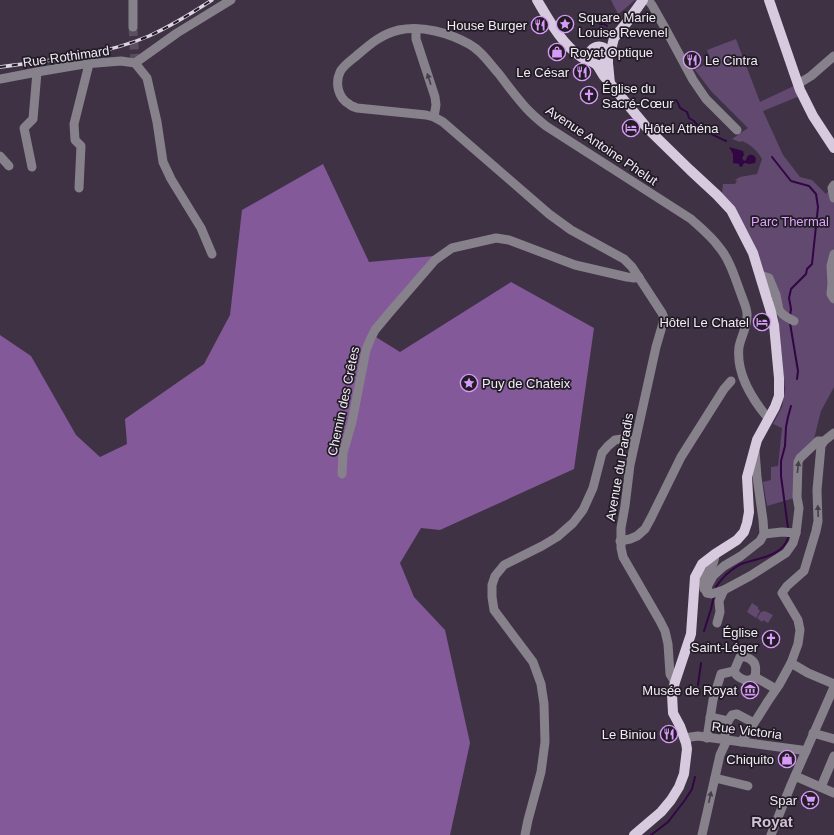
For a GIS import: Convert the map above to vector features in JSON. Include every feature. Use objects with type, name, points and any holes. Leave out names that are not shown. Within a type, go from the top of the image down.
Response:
[{"type":"main road","points":[[537,0],[557,32],[568,46],[582,58],[594,63],[603,64],[608,56],[614,38],[643,0]]},
{"type":"main road","points":[[769,0],[798,84],[807,105],[834,148]]},
{"type":"main road","points":[[614,38],[595,48],[589,53],[589,57],[648,129],[717,195],[730,210],[753,253],[774,325],[779,378],[779,396],[775,407],[757,440],[747,476],[749,512],[744,532],[737,540],[702,564],[695,577],[691,634],[672,694],[674,713],[687,749],[684,774],[672,800],[661,812],[634,835]]},
{"type":"main road","points":[[568,46],[583,50],[595,48],[605,50],[608,56],[610,83]]},
{"type":"street","points":[[133,0],[133,27]]},
{"type":"street","points":[[212,254],[201,228],[171,179],[164,162],[147,78],[135,63],[178,33],[231,0]]},
{"type":"street","points":[[648,0],[654,7],[693,80],[706,99],[737,130]]},
{"type":"street","points":[[416,28],[416,39],[435,97],[436,105],[434,117]]},
{"type":"street","name":"Avenue Antoine Phelut","points":[[639,277],[624,259],[571,230],[548,214],[443,122],[426,115],[357,108],[344,101],[339,93],[338,84],[340,73],[344,67],[375,40],[389,33],[400,30],[416,28],[439,32],[458,38],[471,45],[481,53],[530,111],[546,126],[691,219],[719,246],[727,259],[736,280],[747,314],[739,348],[742,374],[759,408],[768,418]]},
{"type":"street","points":[[798,84],[811,76],[834,56]]},
{"type":"street","name":"Rue Rothimard","points":[[0,79],[89,64],[121,61],[135,63]]},
{"type":"street","points":[[79,188],[81,146],[75,140],[74,124],[89,64]]},
{"type":"street","points":[[32,167],[24,128],[33,119],[37,72]]},
{"type":"street","points":[[0,156],[9,166]]},
{"type":"street","points":[[834,185],[832,188],[834,198]]},
{"type":"street","name":"Chemin des Crêtes","points":[[342,474],[343,454],[352,422],[366,350],[370,340],[375,330],[435,260],[452,248],[502,238],[574,265],[627,277],[639,277]]},
{"type":"street","points":[[832,297],[831,266],[834,254]]},
{"type":"street","points":[[760,275],[769,278],[781,314],[794,321]]},
{"type":"street","name":"Avenue du Paradis","points":[[639,277],[664,318],[656,347],[630,465],[628,488],[621,528],[620,548],[623,557],[665,631],[668,644],[670,674],[675,682]]},
{"type":"street","points":[[620,541],[637,536],[645,529],[680,457],[724,389],[731,381]]},
{"type":"street","points":[[741,742],[776,689],[791,663],[798,644],[798,620],[782,593],[787,586],[804,571],[818,521],[817,490],[821,446],[824,441],[834,433]]},
{"type":"street","points":[[525,835],[541,772],[545,742],[544,704],[541,684],[532,662],[494,610],[492,585],[495,576],[504,565],[552,540],[573,524],[583,510],[594,488],[602,453],[608,446],[615,440],[622,439],[635,441]]},
{"type":"street","points":[[715,554],[713,564],[703,582],[704,590],[715,592],[750,576],[786,553],[793,543],[790,533],[799,508],[797,497],[798,462],[800,458],[818,441],[824,441]]},
{"type":"street","points":[[717,623],[720,612],[719,601],[715,592],[708,585],[713,576],[724,566],[741,556],[760,541],[764,534],[755,448]]},
{"type":"street","points":[[764,534],[790,533]]},
{"type":"street","points":[[734,671],[740,657],[744,656],[753,661],[756,670],[755,677]]},
{"type":"street","points":[[791,663],[808,673],[834,684]]},
{"type":"street","points":[[734,671],[736,675],[744,679],[749,680],[755,677]]},
{"type":"street","points":[[707,738],[713,700],[721,674],[734,671]]},
{"type":"street","points":[[755,677],[776,689]]},
{"type":"street","points":[[770,835],[833,693]]},
{"type":"street","points":[[702,835],[720,755],[725,740],[728,721],[732,715],[737,714],[754,723]]},
{"type":"street","points":[[710,717],[728,721]]},
{"type":"street","points":[[814,733],[834,740]]},
{"type":"street","name":"Rue Victoria","points":[[684,738],[698,736],[806,751]]},
{"type":"street","points":[[821,787],[834,756]]},
{"type":"street","points":[[795,776],[834,793]]},
{"type":"street","points":[[715,778],[748,786]]},
{"type":"green space","points":[[611,0],[635,0],[618,14]]},
{"type":"green space","name":"Parc Thermal","points":[[736,39],[760,102],[798,84],[802,95],[763,111],[783,155],[800,177],[812,180],[826,194],[834,184],[834,387],[821,411],[814,439],[800,453],[794,498],[767,506],[763,482],[771,480],[771,467],[778,466],[782,428],[773,424],[782,407],[785,390],[778,316],[767,278],[743,227],[722,195],[723,184],[735,184],[737,181],[735,180],[740,177],[757,174],[762,159],[756,150],[748,144],[732,139],[748,128],[711,91],[695,70],[711,61],[707,50]]},
{"type":"green space","points":[[752,603],[758,607],[760,611],[756,618],[747,612]]},
{"type":"green space","points":[[765,611],[773,615],[768,623],[763,620],[762,622],[757,618],[761,612]]},
{"type":"shaded area","points":[[729,147],[743,151],[744,155],[742,158],[744,161],[749,155],[754,156],[756,159],[755,163],[744,163],[742,167],[739,166],[739,164],[733,163],[733,154]]},
{"type":"shaded area","points":[[323,164],[369,262],[434,256],[371,334],[400,352],[511,282],[594,328],[574,469],[440,530],[421,528],[400,563],[414,597],[445,630],[470,743],[450,835],[0,835],[0,335],[31,356],[76,435],[100,457],[127,444],[125,419],[204,364],[230,315],[242,210]]},
{"type":"waterway","points":[[600,24],[607,26]]},
{"type":"waterway","points":[[676,100],[680,108],[687,112],[689,118],[700,128],[703,128],[711,134],[726,141]]},
{"type":"waterway","points":[[772,157],[791,181],[809,186],[816,194],[818,207],[812,264],[807,269],[806,274],[791,289],[789,298],[791,309],[790,316]]},
{"type":"waterway","points":[[790,323],[798,371],[797,379]]},
{"type":"waterway","points":[[788,528],[781,476],[781,461],[785,446],[786,427],[791,406]]},
{"type":"waterway","points":[[715,590],[722,579],[733,569],[741,564],[775,553],[785,544],[788,538]]},
{"type":"waterway","points":[[704,631],[714,596]]},
{"type":"waterway","points":[[698,685],[701,663]]},
{"type":"waterway","points":[[651,835],[668,822],[685,800],[692,789],[695,777]]},
{"type":"tunnel","points":[[133,27],[135,63]]},
{"type":"railway","points":[[0,67],[94,53],[131,43],[165,28],[212,0]]},
{"type":"place","name":"Square Marie Louise Revenel","points":[[565,24]]},
{"type":"place","name":"House Burger","points":[[540,25]]},
{"type":"place","name":"Royat Optique","points":[[557,52]]},
{"type":"place","name":"Le Cintra","points":[[692,60]]},
{"type":"place","name":"Le César","points":[[582,72]]},
{"type":"place","name":"Église du Sacré-Cœur","points":[[589,95]]},
{"type":"place","name":"Hôtel Athéna","points":[[631,128]]},
{"type":"place","name":"Hôtel Le Chatel","points":[[762,322]]},
{"type":"place","name":"Puy de Chateix","points":[[469,383]]},
{"type":"place","name":"Église Saint-Léger","points":[[771,639]]},
{"type":"place","name":"Musée de Royat","points":[[750,690]]},
{"type":"place","name":"Le Biniou","points":[[669,734]]},
{"type":"place","name":"Chiquito","points":[[787,759]]},
{"type":"place","name":"Spar","points":[[810,800]]},
{"type":"district","name":"Royat","points":[[772,822]]}]
